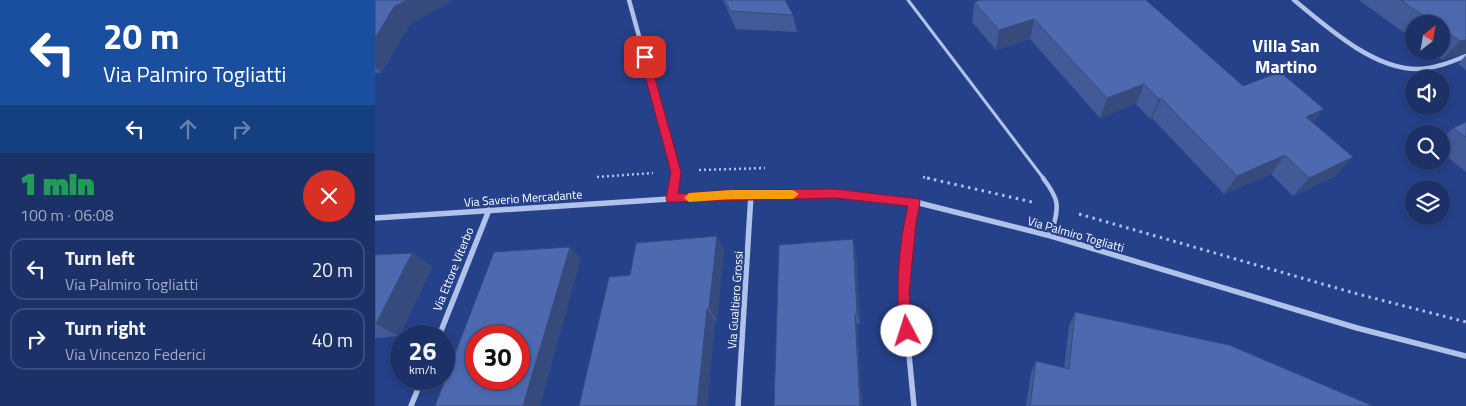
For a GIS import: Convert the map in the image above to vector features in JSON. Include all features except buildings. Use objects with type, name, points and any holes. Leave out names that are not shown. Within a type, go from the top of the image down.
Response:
[{"type":"street","points":[[629,0],[676,172],[671,199]]},
{"type":"street","points":[[1294,0],[1349,43],[1383,62],[1415,69],[1447,64],[1466,56]]},
{"type":"street","name":"Via Palmiro Togliatti","points":[[671,199],[751,194],[835,194],[915,202],[1051,236],[1357,328],[1466,356]]},
{"type":"street","name":"Via Gualtiero Grossi","points":[[738,406],[751,194]]},
{"type":"street","name":"Via Saverio Mercadante","points":[[375,218],[671,199]]},
{"type":"street","points":[[914,406],[903,293],[910,223],[915,202]]},
{"type":"street","name":"Via Ettore Viterbo","points":[[443,325],[489,210]]},
{"type":"street","points":[[411,406],[418,390]]},
{"type":"lane","points":[[908,0],[1055,193],[1058,208],[1051,236]]},
{"type":"slow traffic","points":[[689,198],[793,194]]},
{"type":"district","name":"Villa San Martino","points":[[1286,55]]},
{"type":"route","points":[[645,57],[676,172],[671,199],[731,195],[835,194],[915,202],[910,223],[903,293],[907,331]]}]
